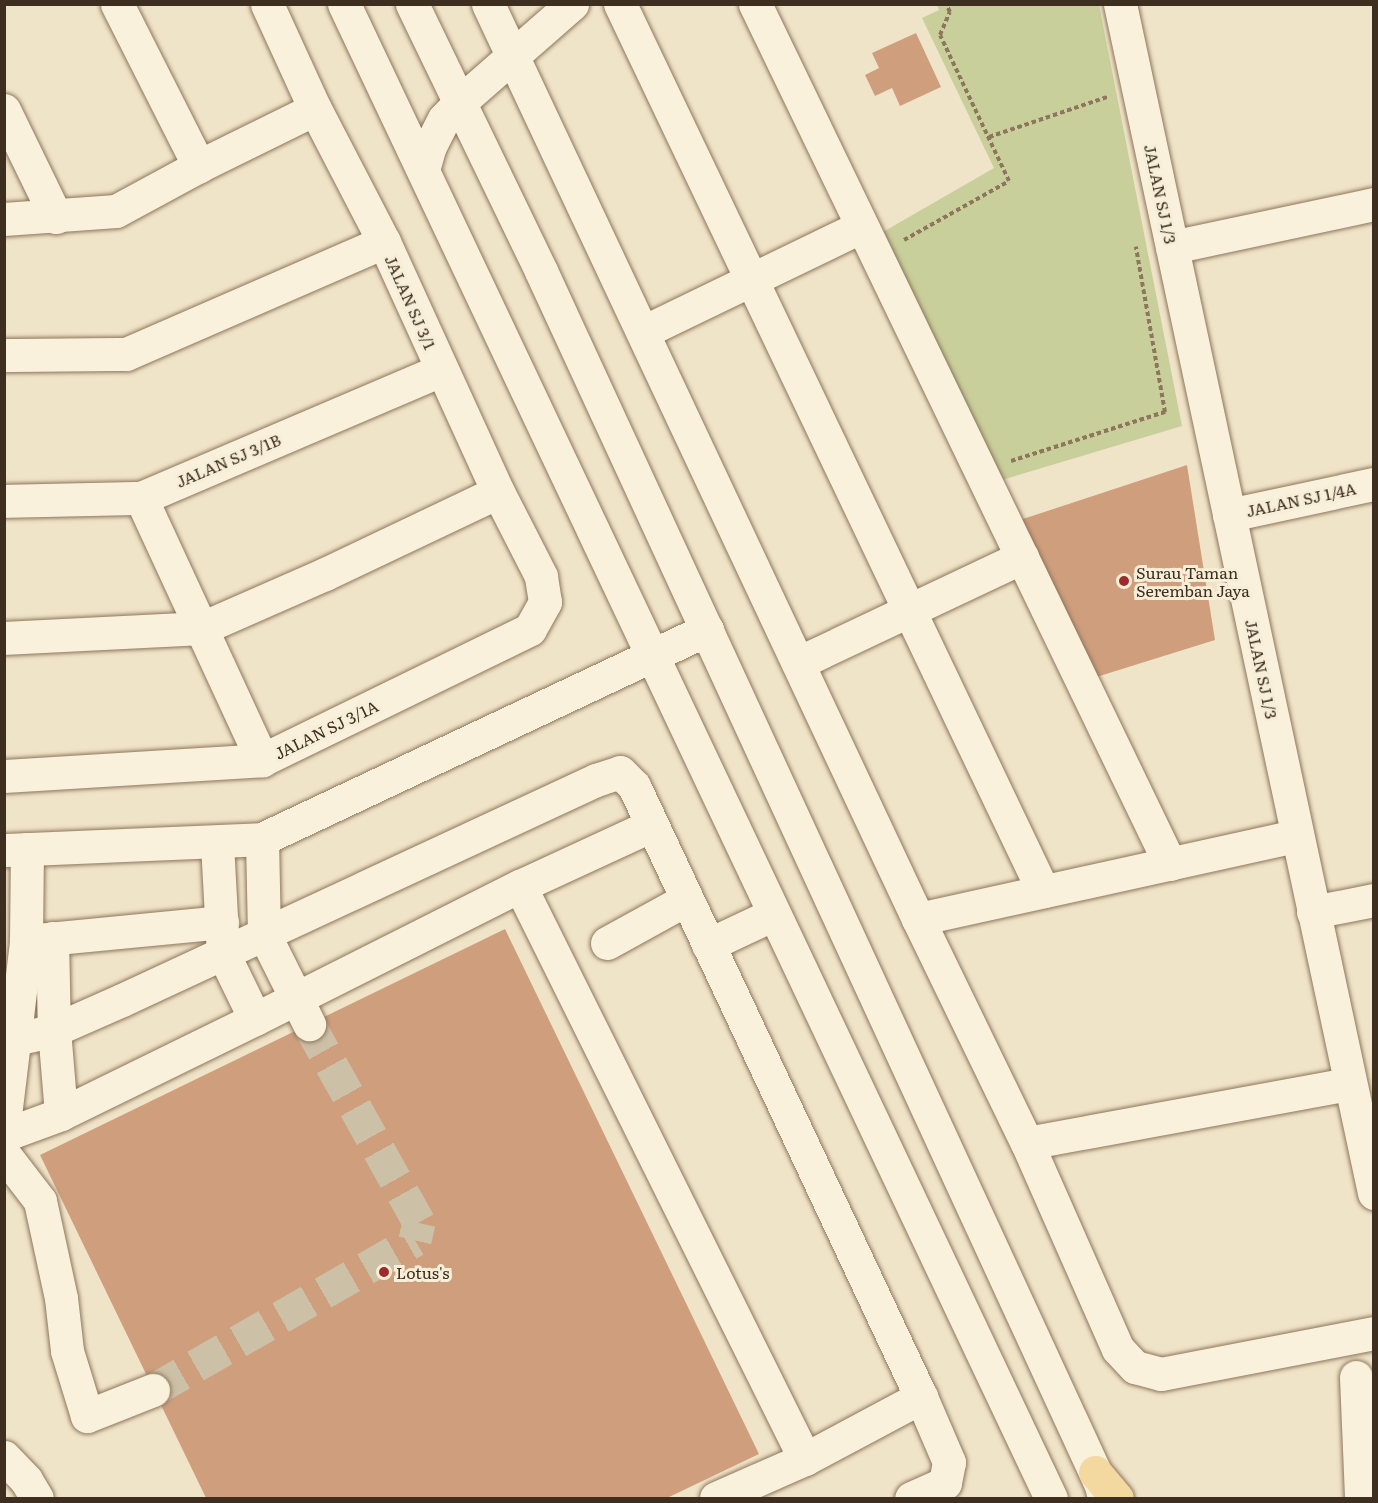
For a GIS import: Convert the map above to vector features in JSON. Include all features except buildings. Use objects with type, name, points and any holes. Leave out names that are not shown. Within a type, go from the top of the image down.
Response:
[{"type":"main road","points":[[1100,1485],[1117,1498]]},
{"type":"street","points":[[117,4],[199,166]]},
{"type":"street","name":"JALAN SJ 3/1","points":[[267,4],[315,109],[384,242],[498,492],[541,576],[545,602]]},
{"type":"street","points":[[345,4],[1051,1498]]},
{"type":"street","points":[[412,4],[541,270],[1100,1485]]},
{"type":"street","points":[[488,4],[918,919],[1027,1143],[1118,1349],[1135,1367],[1161,1374],[1374,1333]]},
{"type":"street","points":[[423,170],[430,146],[444,119],[460,102],[572,4]]},
{"type":"street","points":[[620,4],[1043,891]]},
{"type":"street","points":[[755,4],[1170,864]]},
{"type":"street","name":"JALAN SJ 1/3","points":[[1120,4],[1374,1193]]},
{"type":"street","points":[[4,219],[116,211],[199,166],[315,109]]},
{"type":"street","points":[[4,110],[56,217]]},
{"type":"street","points":[[1172,247],[1374,204]]},
{"type":"street","points":[[643,332],[862,226]]},
{"type":"street","points":[[4,355],[126,354],[384,242]]},
{"type":"street","name":"JALAN SJ 3/1B","points":[[4,501],[141,498],[441,370]]},
{"type":"street","name":"JALAN SJ 1/4A","points":[[1229,515],[1374,484]]},
{"type":"street","points":[[4,638],[202,628],[325,574],[498,492]]},
{"type":"street","points":[[141,498],[262,760]]},
{"type":"street","points":[[798,663],[1022,557]]},
{"type":"street","name":"JALAN SJ 3/1A","points":[[4,776],[262,760],[530,628],[545,602]]},
{"type":"street","points":[[61,1114],[54,1030],[39,939],[16,849],[217,843],[262,839],[707,630]]},
{"type":"street","points":[[39,939],[222,937],[264,934],[596,780],[620,772],[634,786],[921,1397],[949,1462],[945,1483],[911,1498]]},
{"type":"street","points":[[4,1135],[61,1114],[255,1019],[302,1011],[520,886],[652,825]]},
{"type":"street","points":[[918,919],[1298,837]]},
{"type":"street","points":[[262,839],[264,934],[302,1011]]},
{"type":"street","points":[[217,843],[222,937],[255,1019]]},
{"type":"street","points":[[520,886],[805,1459]]},
{"type":"street","points":[[607,943],[687,899]]},
{"type":"street","points":[[1314,912],[1374,900]]},
{"type":"street","points":[[708,945],[774,914]]},
{"type":"street","points":[[16,1039],[54,1030],[222,937]]},
{"type":"street","points":[[4,1125],[16,1039],[39,939]]},
{"type":"street","points":[[1027,1143],[1350,1084]]},
{"type":"street","points":[[4,1154],[40,1201],[62,1298],[68,1351],[87,1416],[153,1390]]},
{"type":"street","points":[[1356,1377],[1361,1498]]},
{"type":"street","points":[[716,1498],[805,1459],[921,1397]]},
{"type":"street","points":[[4,1457],[26,1480],[37,1498]]},
{"type":"path","points":[[896,244],[1009,181],[940,35],[950,12],[946,4]]},
{"type":"path","points":[[989,138],[1110,96],[1112,108]]},
{"type":"path","points":[[1001,464],[1165,412],[1135,236]]},
{"type":"green space","points":[[937,5],[1099,5],[1182,426],[992,483],[876,236],[994,168],[922,18],[939,10]]},
{"type":"tunnel","points":[[153,1390],[415,1240],[419,1222],[309,1024]]},
{"type":"place","name":"Surau Taman Seremban Jaya","points":[[1124,581]]},
{"type":"place","name":"Lotus's","points":[[384,1272]]}]
